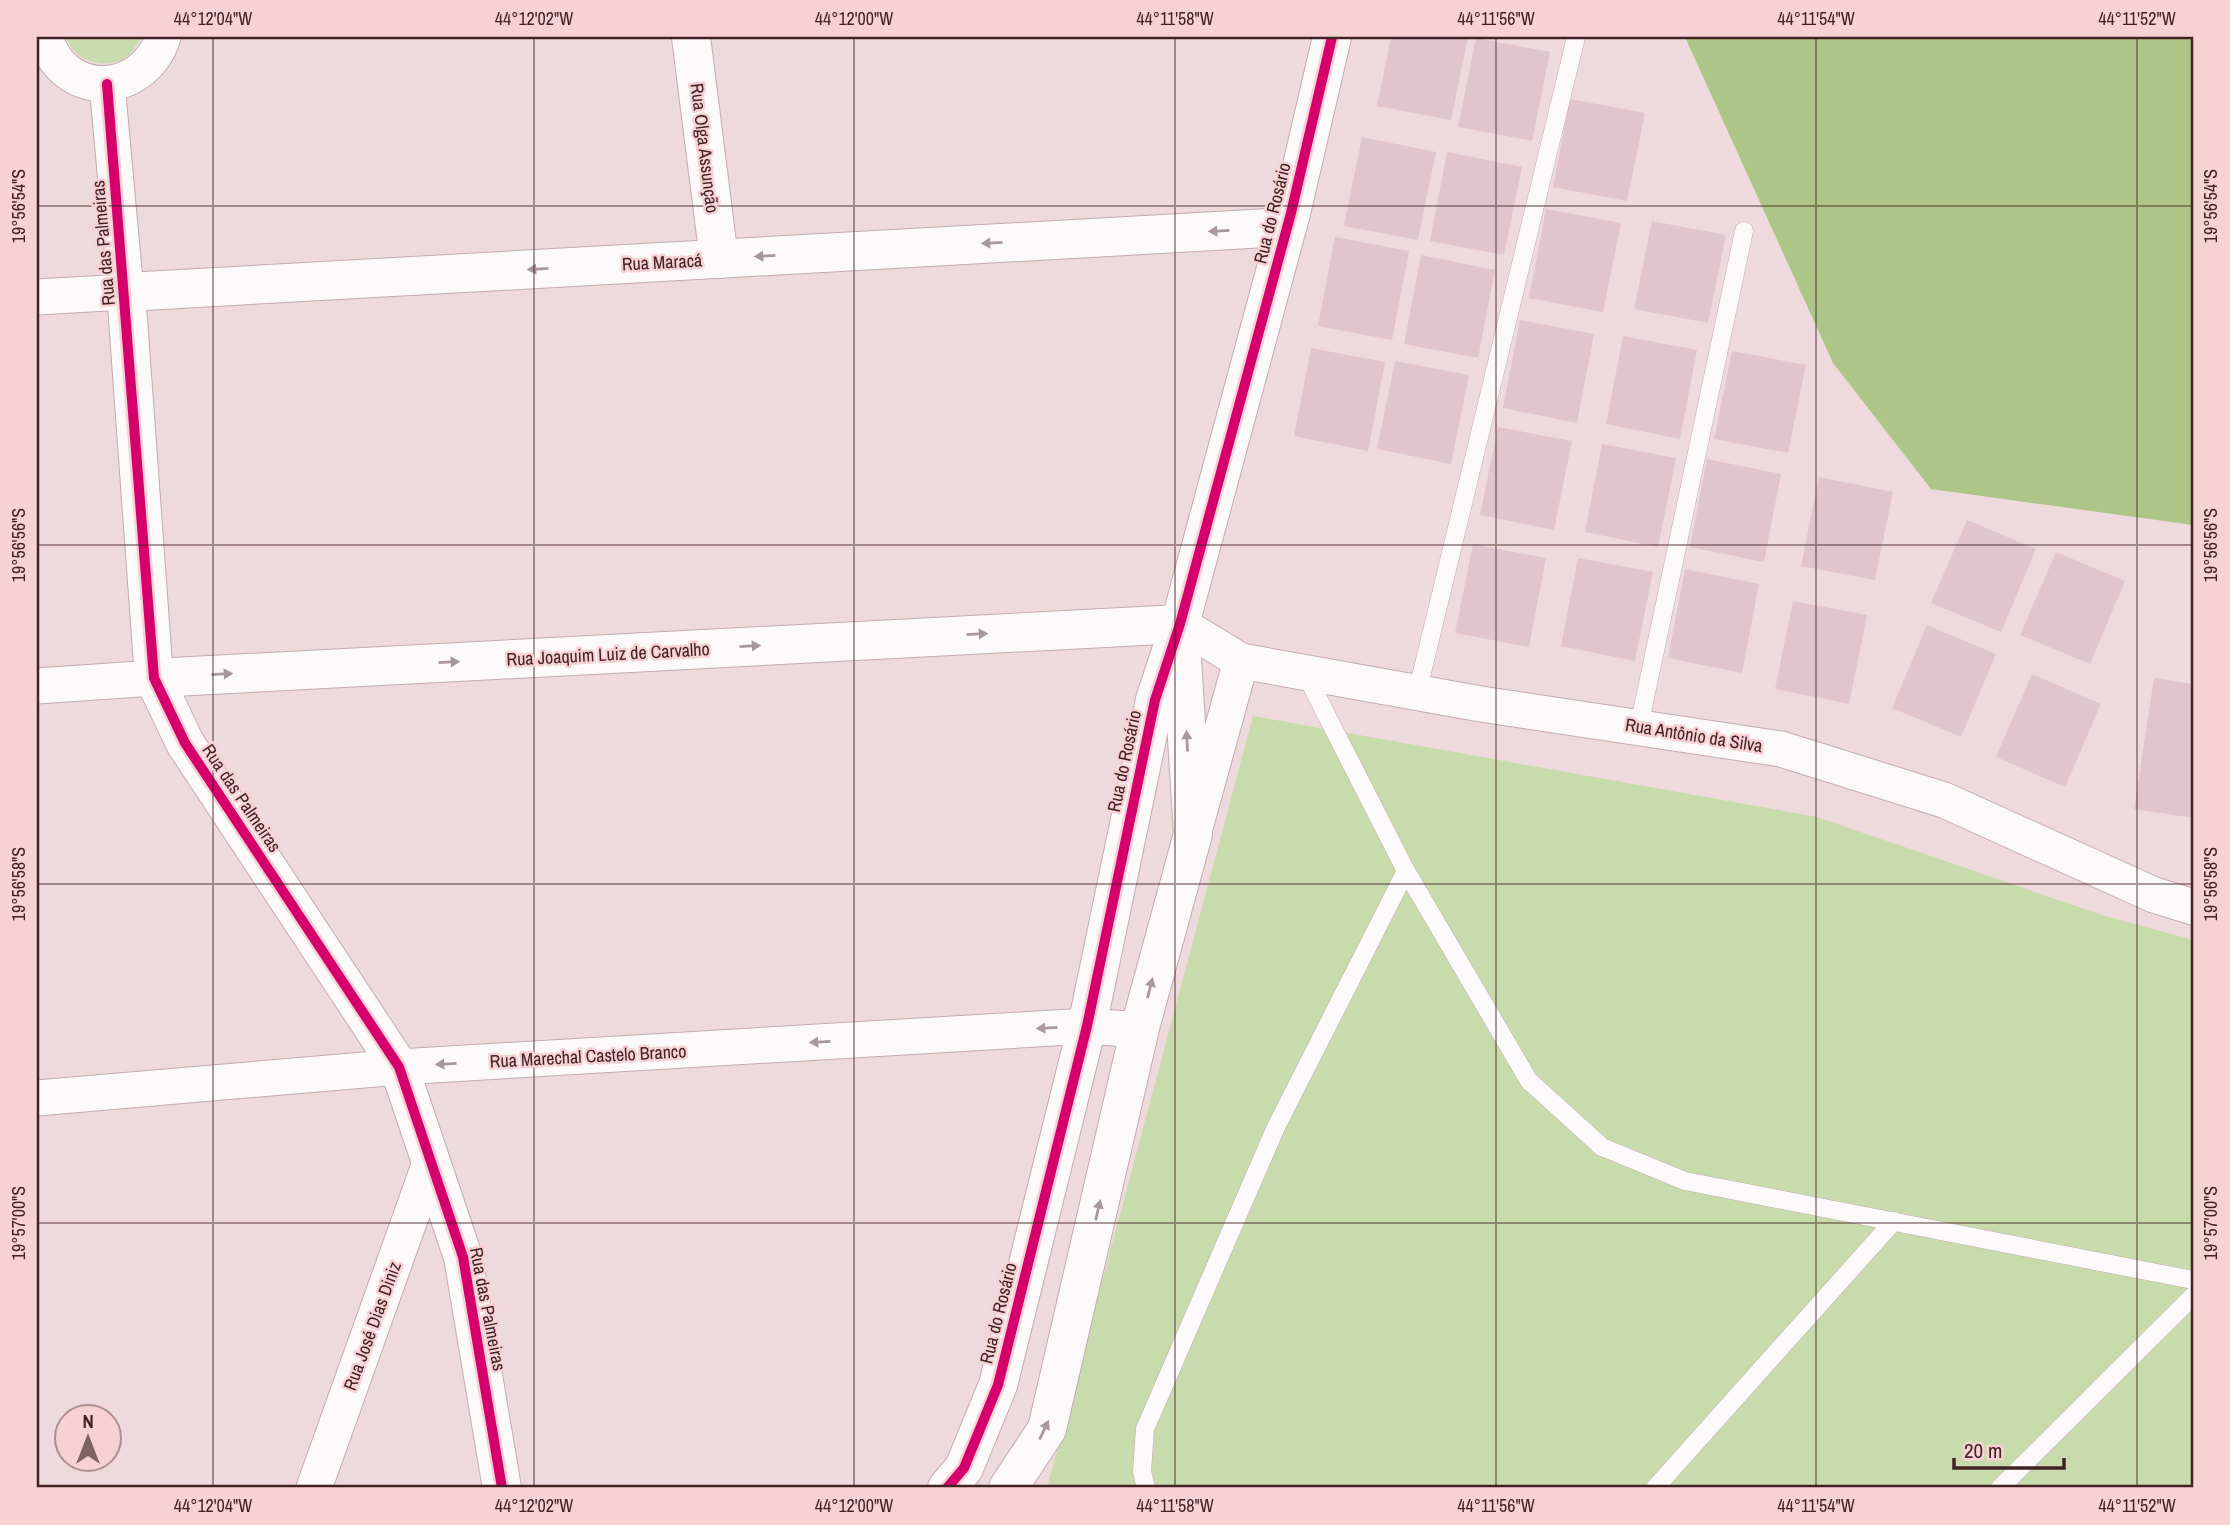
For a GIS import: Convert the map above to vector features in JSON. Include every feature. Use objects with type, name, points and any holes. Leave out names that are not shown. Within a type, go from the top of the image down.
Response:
[{"type":"street","points":[[44,37],[53,58],[68,73],[87,82],[107,84],[126,80],[142,70],[155,56],[163,37]]},
{"type":"street","name":"Rua Olga Assunção","points":[[691,37],[719,259]]},
{"type":"street","name":"Rua do Rosário","points":[[947,1488],[964,1468],[998,1385],[1087,1026],[1155,700],[1180,624],[1287,227],[1332,37]]},
{"type":"street","name":"Rua das Palmeiras","points":[[107,84],[154,678],[185,743],[399,1067],[463,1257],[502,1488]]},
{"type":"street","name":"Rua Maracá","points":[[37,297],[1287,227]]},
{"type":"street","name":"Rua do Rosário","points":[[1180,624],[1193,834]]},
{"type":"street","name":"Rua Antônio da Silva","points":[[1180,624],[1241,661],[1417,693],[1781,749],[1944,800],[2154,895],[2193,907]]},
{"type":"street","name":"Rua Joaquim Luiz de Carvalho","points":[[37,686],[1180,624]]},
{"type":"street","name":"Rua do Rosário","points":[[1008,1488],[1047,1429],[1140,1030],[1241,661]]},
{"type":"street","name":"Rua Marechal Castelo Branco","points":[[37,1098],[399,1067],[1087,1026],[1140,1030]]},
{"type":"street","name":"Rua José Dias Diniz","points":[[314,1488],[430,1163]]},
{"type":"lane","points":[[1417,693],[1576,37]]},
{"type":"lane","points":[[1639,726],[1744,231]]},
{"type":"lane","points":[[1305,673],[1406,872],[1529,1081],[1602,1147],[1685,1181],[2193,1280]]},
{"type":"lane","points":[[1146,1488],[1142,1471],[1145,1429],[1276,1127],[1406,872]]},
{"type":"lane","points":[[1655,1488],[1894,1221]]},
{"type":"lane","points":[[2000,1488],[2193,1296]]},
{"type":"green space","points":[[67,37],[141,37],[128,56],[120,61],[102,63],[92,62],[76,53]]},
{"type":"green space","points":[[1685,37],[2193,37],[2193,525],[1931,489],[1833,363]]},
{"type":"green space","points":[[1253,716],[1817,817],[2102,915],[2193,940],[2193,1488],[1047,1488]]},
{"type":"building","points":[[1391,37],[1468,37],[1451,120],[1377,106]]},
{"type":"building","points":[[1476,38],[1550,52],[1532,141],[1458,127]]},
{"type":"building","points":[[1570,99],[1645,113],[1627,201],[1553,187]]},
{"type":"building","points":[[1362,137],[1436,152],[1418,240],[1344,226]]},
{"type":"building","points":[[1447,152],[1522,167],[1504,255],[1430,241]]},
{"type":"building","points":[[1546,209],[1621,223],[1603,312],[1529,298]]},
{"type":"building","points":[[1652,221],[1726,235],[1708,323],[1634,309]]},
{"type":"building","points":[[1335,237],[1409,251],[1392,340],[1318,326]]},
{"type":"building","points":[[1421,255],[1495,270],[1478,358],[1404,344]]},
{"type":"building","points":[[1520,320],[1594,334],[1577,423],[1503,408]]},
{"type":"building","points":[[1623,336],[1697,350],[1680,439],[1606,424]]},
{"type":"building","points":[[1311,348],[1385,362],[1368,451],[1294,436]]},
{"type":"building","points":[[1732,351],[1806,365],[1788,453],[1714,439]]},
{"type":"building","points":[[1395,361],[1469,375],[1451,464],[1377,449]]},
{"type":"building","points":[[1498,427],[1572,441],[1554,530],[1480,515]]},
{"type":"building","points":[[1602,444],[1676,458],[1658,547],[1585,532]]},
{"type":"building","points":[[1707,459],[1781,474],[1764,562],[1690,547]]},
{"type":"building","points":[[1819,477],[1893,492],[1875,580],[1801,566]]},
{"type":"building","points":[[1967,520],[2036,549],[2001,632],[1931,603]]},
{"type":"building","points":[[1473,544],[1546,558],[1529,647],[1455,633]]},
{"type":"building","points":[[2056,552],[2125,581],[2090,664],[2020,635]]},
{"type":"building","points":[[1578,558],[1653,572],[1635,661],[1561,646]]},
{"type":"building","points":[[1685,569],[1759,584],[1742,673],[1668,658]]},
{"type":"building","points":[[1793,601],[1867,615],[1849,704],[1775,689]]},
{"type":"building","points":[[1927,625],[1996,654],[1961,737],[1892,708]]},
{"type":"building","points":[[2032,674],[2101,704],[2065,787],[1996,757]]},
{"type":"building","points":[[2154,678],[2193,684],[2193,818],[2134,809]]},
{"type":"cycle path","points":[[947,1488],[964,1468],[998,1385],[1087,1026],[1155,700],[1180,624],[1291,213],[1332,37]]},
{"type":"cycle path","points":[[107,84],[154,678],[185,743],[399,1067],[463,1257],[502,1488]]}]
